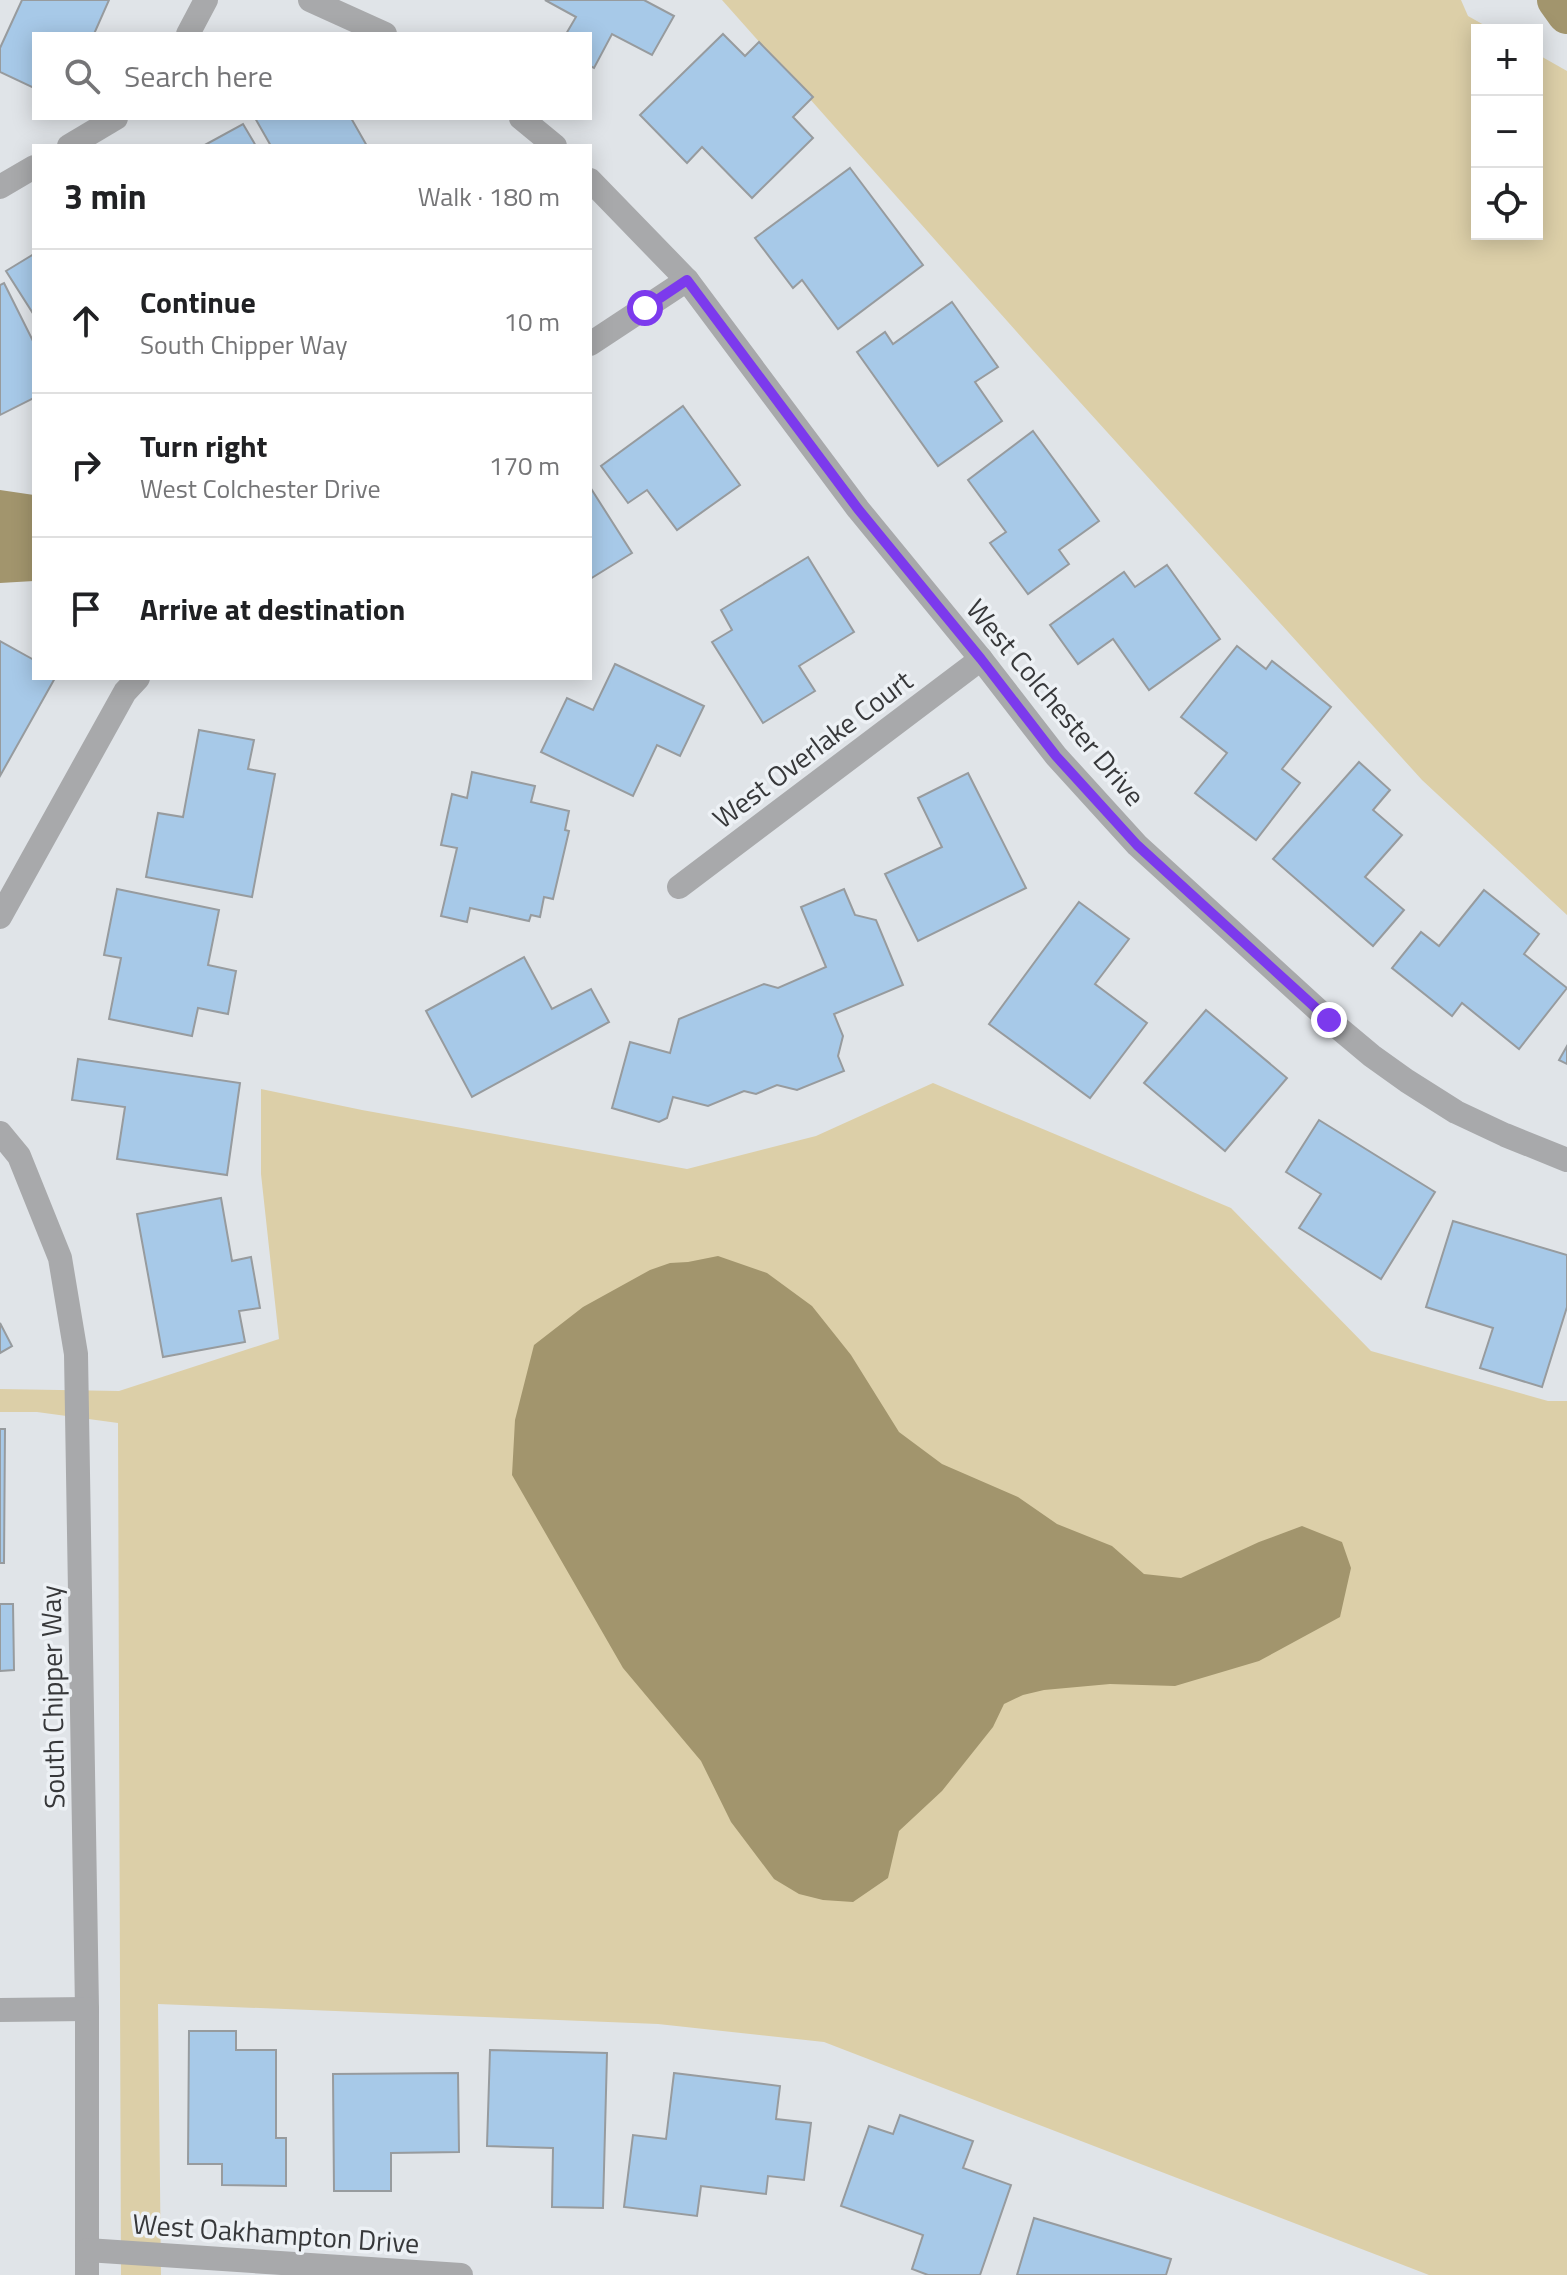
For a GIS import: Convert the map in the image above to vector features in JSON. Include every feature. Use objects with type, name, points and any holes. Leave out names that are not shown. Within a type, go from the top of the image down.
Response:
[{"type":"street","points":[[189,32],[206,0]]},
{"type":"street","points":[[310,0],[381,32]]},
{"type":"street","points":[[72,144],[113,120]]},
{"type":"street","points":[[523,120],[553,144]]},
{"type":"street","points":[[0,187],[32,168]]},
{"type":"street","name":"West Colchester Drive","points":[[592,182],[687,280],[858,509],[1056,756],[1137,845],[1329,1020],[1384,1065],[1456,1112],[1567,1160]]},
{"type":"street","points":[[592,343],[687,280]]},
{"type":"street","name":"West Overlake Court","points":[[679,887],[981,659]]},
{"type":"street","points":[[0,917],[125,692],[136,680]]},
{"type":"street","name":"South Chipper Way","points":[[0,1133],[19,1156],[60,1258],[76,1354],[87,2009],[87,2275]]},
{"type":"street","points":[[0,2010],[87,2009]]},
{"type":"street","name":"West Oakhampton Drive","points":[[87,2250],[461,2275]]},
{"type":"shaded area","points":[[722,0],[1461,0],[1468,16],[1482,24],[1471,24],[1471,240],[1543,240],[1543,57],[1567,71],[1567,915],[1422,780],[1031,348]]},
{"type":"shaded area","points":[[0,490],[32,495],[32,581],[0,583]]},
{"type":"shaded area","points":[[933,1083],[1231,1208],[1371,1351],[1548,1401],[1567,1401],[1567,2275],[1429,2275],[824,2042],[658,2024],[158,2004],[161,2275],[121,2275],[118,1423],[37,1412],[0,1412],[0,1389],[119,1391],[279,1339],[261,1174],[261,1089],[687,1169],[816,1136]]},
{"type":"shaded area","points":[[718,1256],[767,1273],[812,1306],[851,1355],[899,1432],[942,1464],[1018,1497],[1057,1524],[1112,1546],[1144,1574],[1181,1578],[1302,1526],[1342,1542],[1351,1568],[1340,1617],[1259,1661],[1175,1686],[1110,1684],[1044,1690],[1004,1704],[993,1727],[942,1791],[899,1831],[888,1878],[853,1902],[823,1900],[799,1894],[774,1879],[731,1822],[701,1761],[623,1668],[512,1475],[515,1420],[534,1345],[583,1307],[650,1270],[670,1263]]},
{"type":"building","points":[[22,0],[109,0],[95,32],[32,32],[32,87],[0,72],[0,48]]},
{"type":"building","points":[[545,0],[644,0],[674,16],[652,55],[612,34],[594,68],[592,32],[567,32],[576,17]]},
{"type":"building","points":[[723,34],[745,56],[759,42],[813,97],[793,117],[813,138],[752,198],[702,147],[687,163],[640,115]]},
{"type":"building","points":[[256,120],[352,120],[366,144],[270,144]]},
{"type":"building","points":[[243,124],[255,144],[207,144]]},
{"type":"building","points":[[850,168],[923,265],[838,329],[802,280],[793,288],[755,238]]},
{"type":"building","points":[[32,255],[32,312],[6,271]]},
{"type":"building","points":[[4,283],[32,339],[32,399],[0,415],[0,285]]},
{"type":"building","points":[[952,302],[998,367],[975,382],[1002,421],[938,466],[857,352],[885,332],[893,344]]},
{"type":"building","points":[[683,406],[740,485],[677,530],[647,490],[628,503],[601,466]]},
{"type":"building","points":[[1033,431],[1099,521],[1059,550],[1069,564],[1028,594],[990,543],[1006,532],[968,480]]},
{"type":"building","points":[[592,490],[632,553],[592,578]]},
{"type":"building","points":[[808,557],[854,632],[799,666],[815,691],[763,723],[712,642],[732,630],[721,610]]},
{"type":"building","points":[[1167,565],[1220,639],[1149,690],[1113,639],[1078,664],[1050,625],[1124,572],[1135,587]]},
{"type":"building","points":[[0,641],[32,659],[32,680],[54,680],[0,776]]},
{"type":"building","points":[[1237,646],[1266,669],[1272,661],[1331,707],[1282,769],[1300,783],[1256,840],[1195,793],[1227,753],[1181,717]]},
{"type":"building","points":[[615,664],[704,706],[680,756],[657,745],[633,796],[541,752],[567,698],[593,710]]},
{"type":"building","points":[[199,730],[254,740],[248,769],[275,774],[252,897],[146,877],[158,813],[183,817]]},
{"type":"building","points":[[1359,762],[1390,790],[1373,810],[1402,835],[1365,877],[1404,910],[1373,946],[1273,859]]},
{"type":"building","points":[[472,772],[535,786],[531,802],[569,811],[565,830],[569,831],[553,899],[544,897],[540,917],[531,915],[529,921],[470,908],[467,922],[441,916],[457,848],[441,845],[452,794],[467,798]]},
{"type":"building","points":[[968,773],[1026,888],[918,941],[885,874],[942,847],[918,798]]},
{"type":"building","points":[[117,889],[219,910],[208,965],[236,971],[228,1014],[198,1008],[192,1036],[109,1019],[121,958],[104,955]]},
{"type":"building","points":[[844,889],[855,915],[876,920],[903,985],[834,1014],[843,1036],[838,1056],[844,1071],[797,1090],[777,1085],[756,1094],[744,1091],[708,1106],[673,1097],[667,1118],[659,1122],[612,1108],[630,1042],[670,1053],[679,1019],[764,984],[778,988],[826,967],[801,907]]},
{"type":"building","points":[[1484,890],[1539,934],[1524,954],[1567,988],[1519,1049],[1462,1003],[1452,1016],[1392,968],[1421,932],[1439,946]]},
{"type":"building","points":[[1079,902],[1129,939],[1095,984],[1147,1023],[1090,1098],[989,1024]]},
{"type":"building","points":[[524,957],[552,1009],[591,989],[609,1022],[472,1097],[426,1011]]},
{"type":"building","points":[[1206,1010],[1287,1078],[1225,1151],[1144,1083]]},
{"type":"building","points":[[1567,1046],[1567,1064],[1559,1060]]},
{"type":"building","points":[[78,1059],[240,1083],[227,1175],[117,1159],[125,1107],[72,1100]]},
{"type":"building","points":[[1319,1120],[1435,1192],[1381,1279],[1299,1228],[1321,1194],[1286,1172]]},
{"type":"building","points":[[221,1198],[232,1261],[251,1257],[260,1308],[239,1311],[245,1342],[163,1357],[137,1214]]},
{"type":"building","points":[[1453,1221],[1567,1255],[1567,1307],[1542,1387],[1480,1368],[1493,1328],[1426,1307]]},
{"type":"building","points":[[0,1323],[12,1346],[0,1353]]},
{"type":"building","points":[[0,1429],[5,1429],[4,1563],[0,1563]]},
{"type":"building","points":[[0,1604],[13,1604],[14,1670],[0,1671]]},
{"type":"building","points":[[189,2031],[236,2031],[236,2050],[276,2050],[276,2138],[286,2138],[286,2186],[222,2185],[222,2164],[188,2164]]},
{"type":"building","points":[[490,2050],[607,2053],[603,2208],[552,2207],[553,2148],[487,2146]]},
{"type":"building","points":[[458,2073],[459,2152],[391,2153],[391,2191],[334,2191],[333,2074]]},
{"type":"building","points":[[674,2073],[780,2086],[776,2119],[811,2123],[804,2180],[768,2176],[766,2194],[701,2186],[697,2216],[624,2207],[633,2135],[666,2139]]},
{"type":"building","points":[[900,2115],[973,2141],[963,2168],[1011,2185],[980,2275],[928,2275],[912,2269],[923,2235],[841,2206],[869,2126],[893,2134]]},
{"type":"building","points":[[1034,2218],[1171,2259],[1166,2275],[1017,2275]]},
{"type":"waterway","points":[[1557,0],[1567,14]]},
{"type":"route","points":[[645,308],[687,280],[858,509],[1056,756],[1137,845],[1329,1020]]}]
